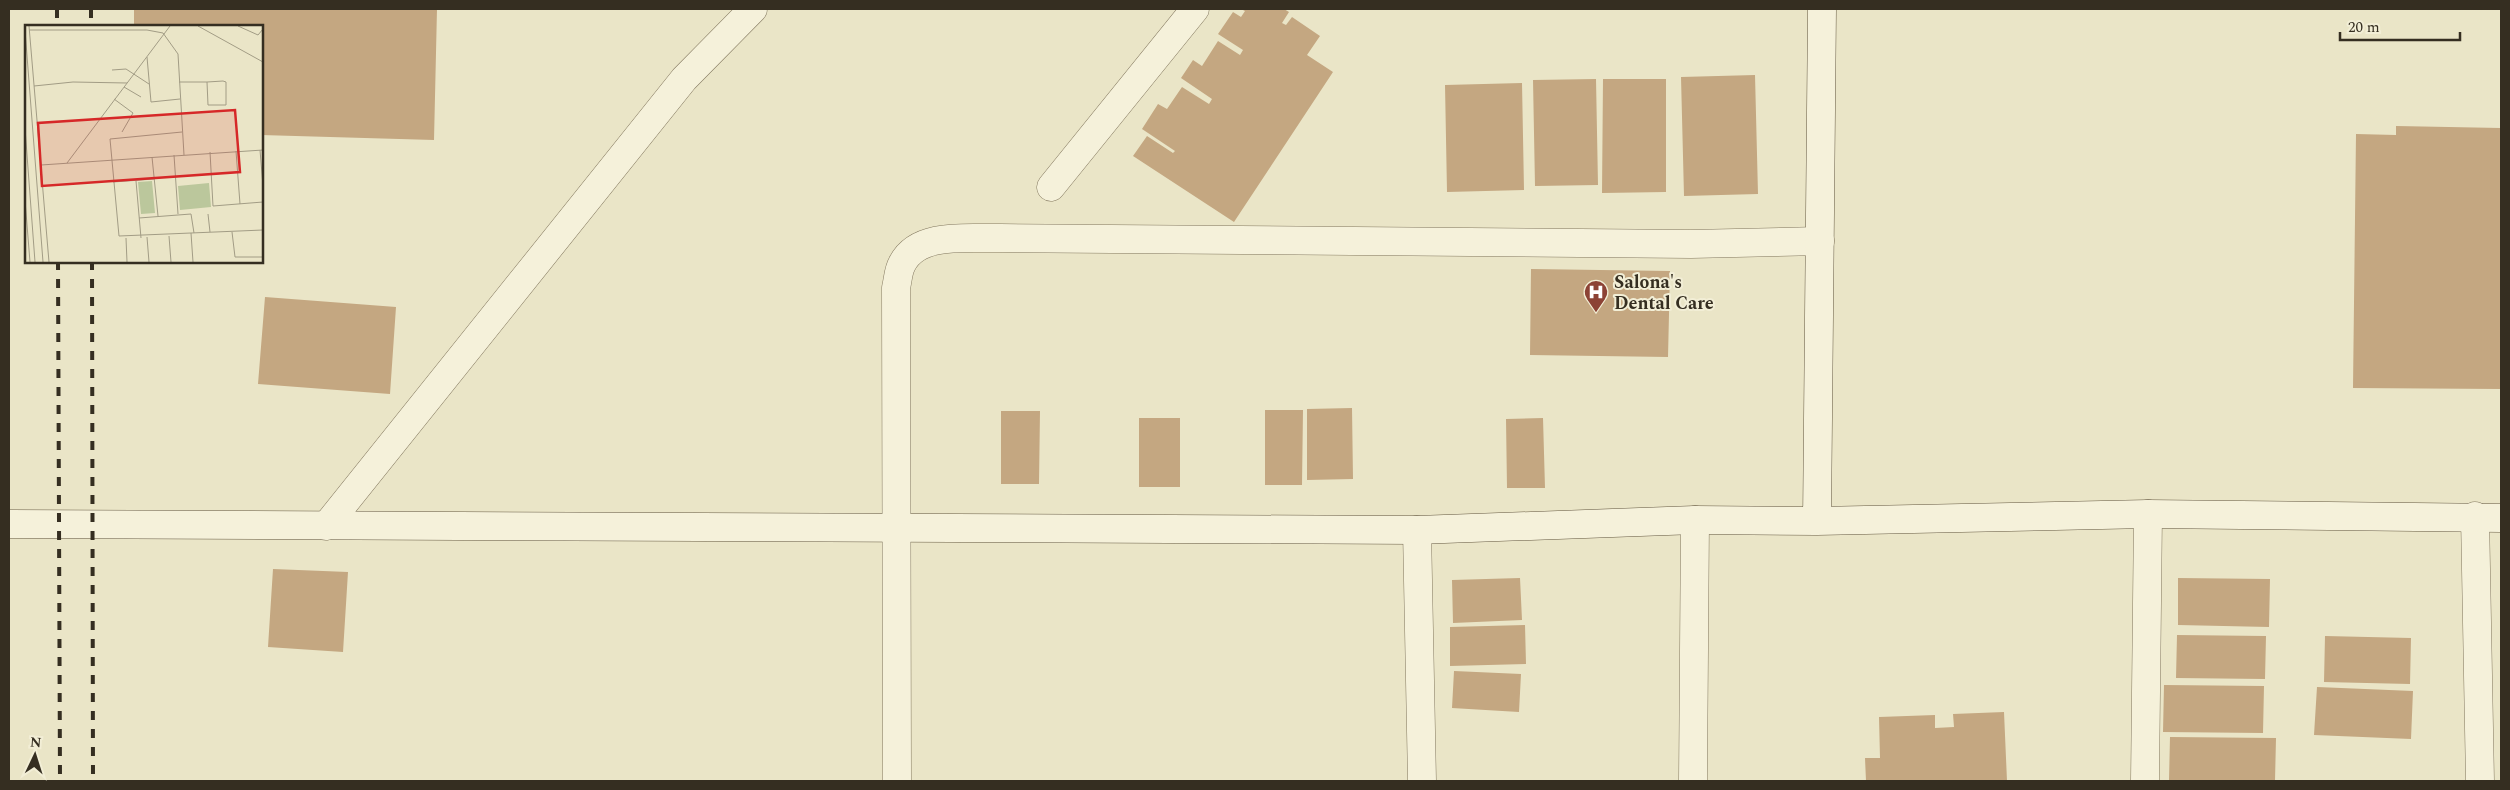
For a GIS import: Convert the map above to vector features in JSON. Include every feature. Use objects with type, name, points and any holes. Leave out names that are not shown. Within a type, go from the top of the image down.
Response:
[{"type":"street","points":[[326,526],[684,80],[753,9]]},
{"type":"street","points":[[1051,187],[1196,9]]},
{"type":"street","points":[[1817,521],[1822,9]]},
{"type":"street","points":[[897,781],[896,288],[902,264],[916,248],[935,241],[1000,238],[1690,244],[1820,240]]},
{"type":"street","points":[[9,524],[1417,530],[1696,520],[1817,521],[2148,514],[2488,517],[2480,781]]},
{"type":"street","points":[[2145,781],[2148,514]]},
{"type":"street","points":[[1693,781],[1696,520]]},
{"type":"street","points":[[1417,530],[1422,781]]},
{"type":"building","points":[[134,9],[437,9],[434,140],[262,135],[262,25],[134,25]]},
{"type":"building","points":[[1241,9],[1284,9],[1289,12],[1282,23],[1286,25],[1292,17],[1320,36],[1307,55],[1333,72],[1234,222],[1133,156],[1147,136],[1173,153],[1175,151],[1142,129],[1158,104],[1167,109],[1182,87],[1209,104],[1212,99],[1181,78],[1193,60],[1202,66],[1218,41],[1240,55],[1243,50],[1218,34],[1233,12],[1241,17],[1245,11]]},
{"type":"building","points":[[1755,75],[1758,194],[1684,196],[1681,77]]},
{"type":"building","points":[[1596,79],[1598,185],[1535,186],[1533,80]]},
{"type":"building","points":[[1603,79],[1666,79],[1666,192],[1602,193]]},
{"type":"building","points":[[1522,83],[1524,190],[1447,192],[1445,85]]},
{"type":"building","points":[[2396,126],[2501,128],[2501,389],[2353,388],[2356,134],[2396,135]]},
{"type":"building","points":[[1531,269],[1670,271],[1668,357],[1530,355]]},
{"type":"building","points":[[265,297],[396,307],[390,394],[258,384]]},
{"type":"building","points":[[1352,408],[1353,479],[1307,480],[1307,409]]},
{"type":"building","points":[[1265,410],[1303,410],[1302,485],[1265,485]]},
{"type":"building","points":[[1001,411],[1040,411],[1039,484],[1001,484]]},
{"type":"building","points":[[1139,418],[1180,418],[1180,487],[1139,487]]},
{"type":"building","points":[[1543,418],[1545,488],[1507,488],[1506,419]]},
{"type":"building","points":[[273,569],[348,572],[343,652],[268,647]]},
{"type":"building","points":[[1520,578],[1522,620],[1453,623],[1452,580]]},
{"type":"building","points":[[2178,578],[2270,579],[2269,627],[2178,625]]},
{"type":"building","points":[[1525,625],[1526,664],[1450,666],[1450,627]]},
{"type":"building","points":[[2177,635],[2266,636],[2265,679],[2176,678]]},
{"type":"building","points":[[2325,636],[2411,638],[2410,684],[2324,682]]},
{"type":"building","points":[[1454,671],[1521,674],[1519,712],[1452,708]]},
{"type":"building","points":[[2164,685],[2264,686],[2263,733],[2163,732]]},
{"type":"building","points":[[2317,687],[2413,691],[2411,739],[2314,735]]},
{"type":"building","points":[[2004,712],[2007,781],[1866,781],[1865,758],[1880,758],[1879,717],[1935,715],[1935,728],[1954,727],[1953,714]]},
{"type":"building","points":[[2170,737],[2276,738],[2275,781],[2169,781]]},
{"type":"railway","points":[[57,9],[57,25]]},
{"type":"railway","points":[[91,9],[91,25]]},
{"type":"railway","points":[[58,262],[60,781]]},
{"type":"railway","points":[[92,262],[93,781]]},
{"type":"place","name":"Salona's Dental Care","points":[[1596,313]]}]
